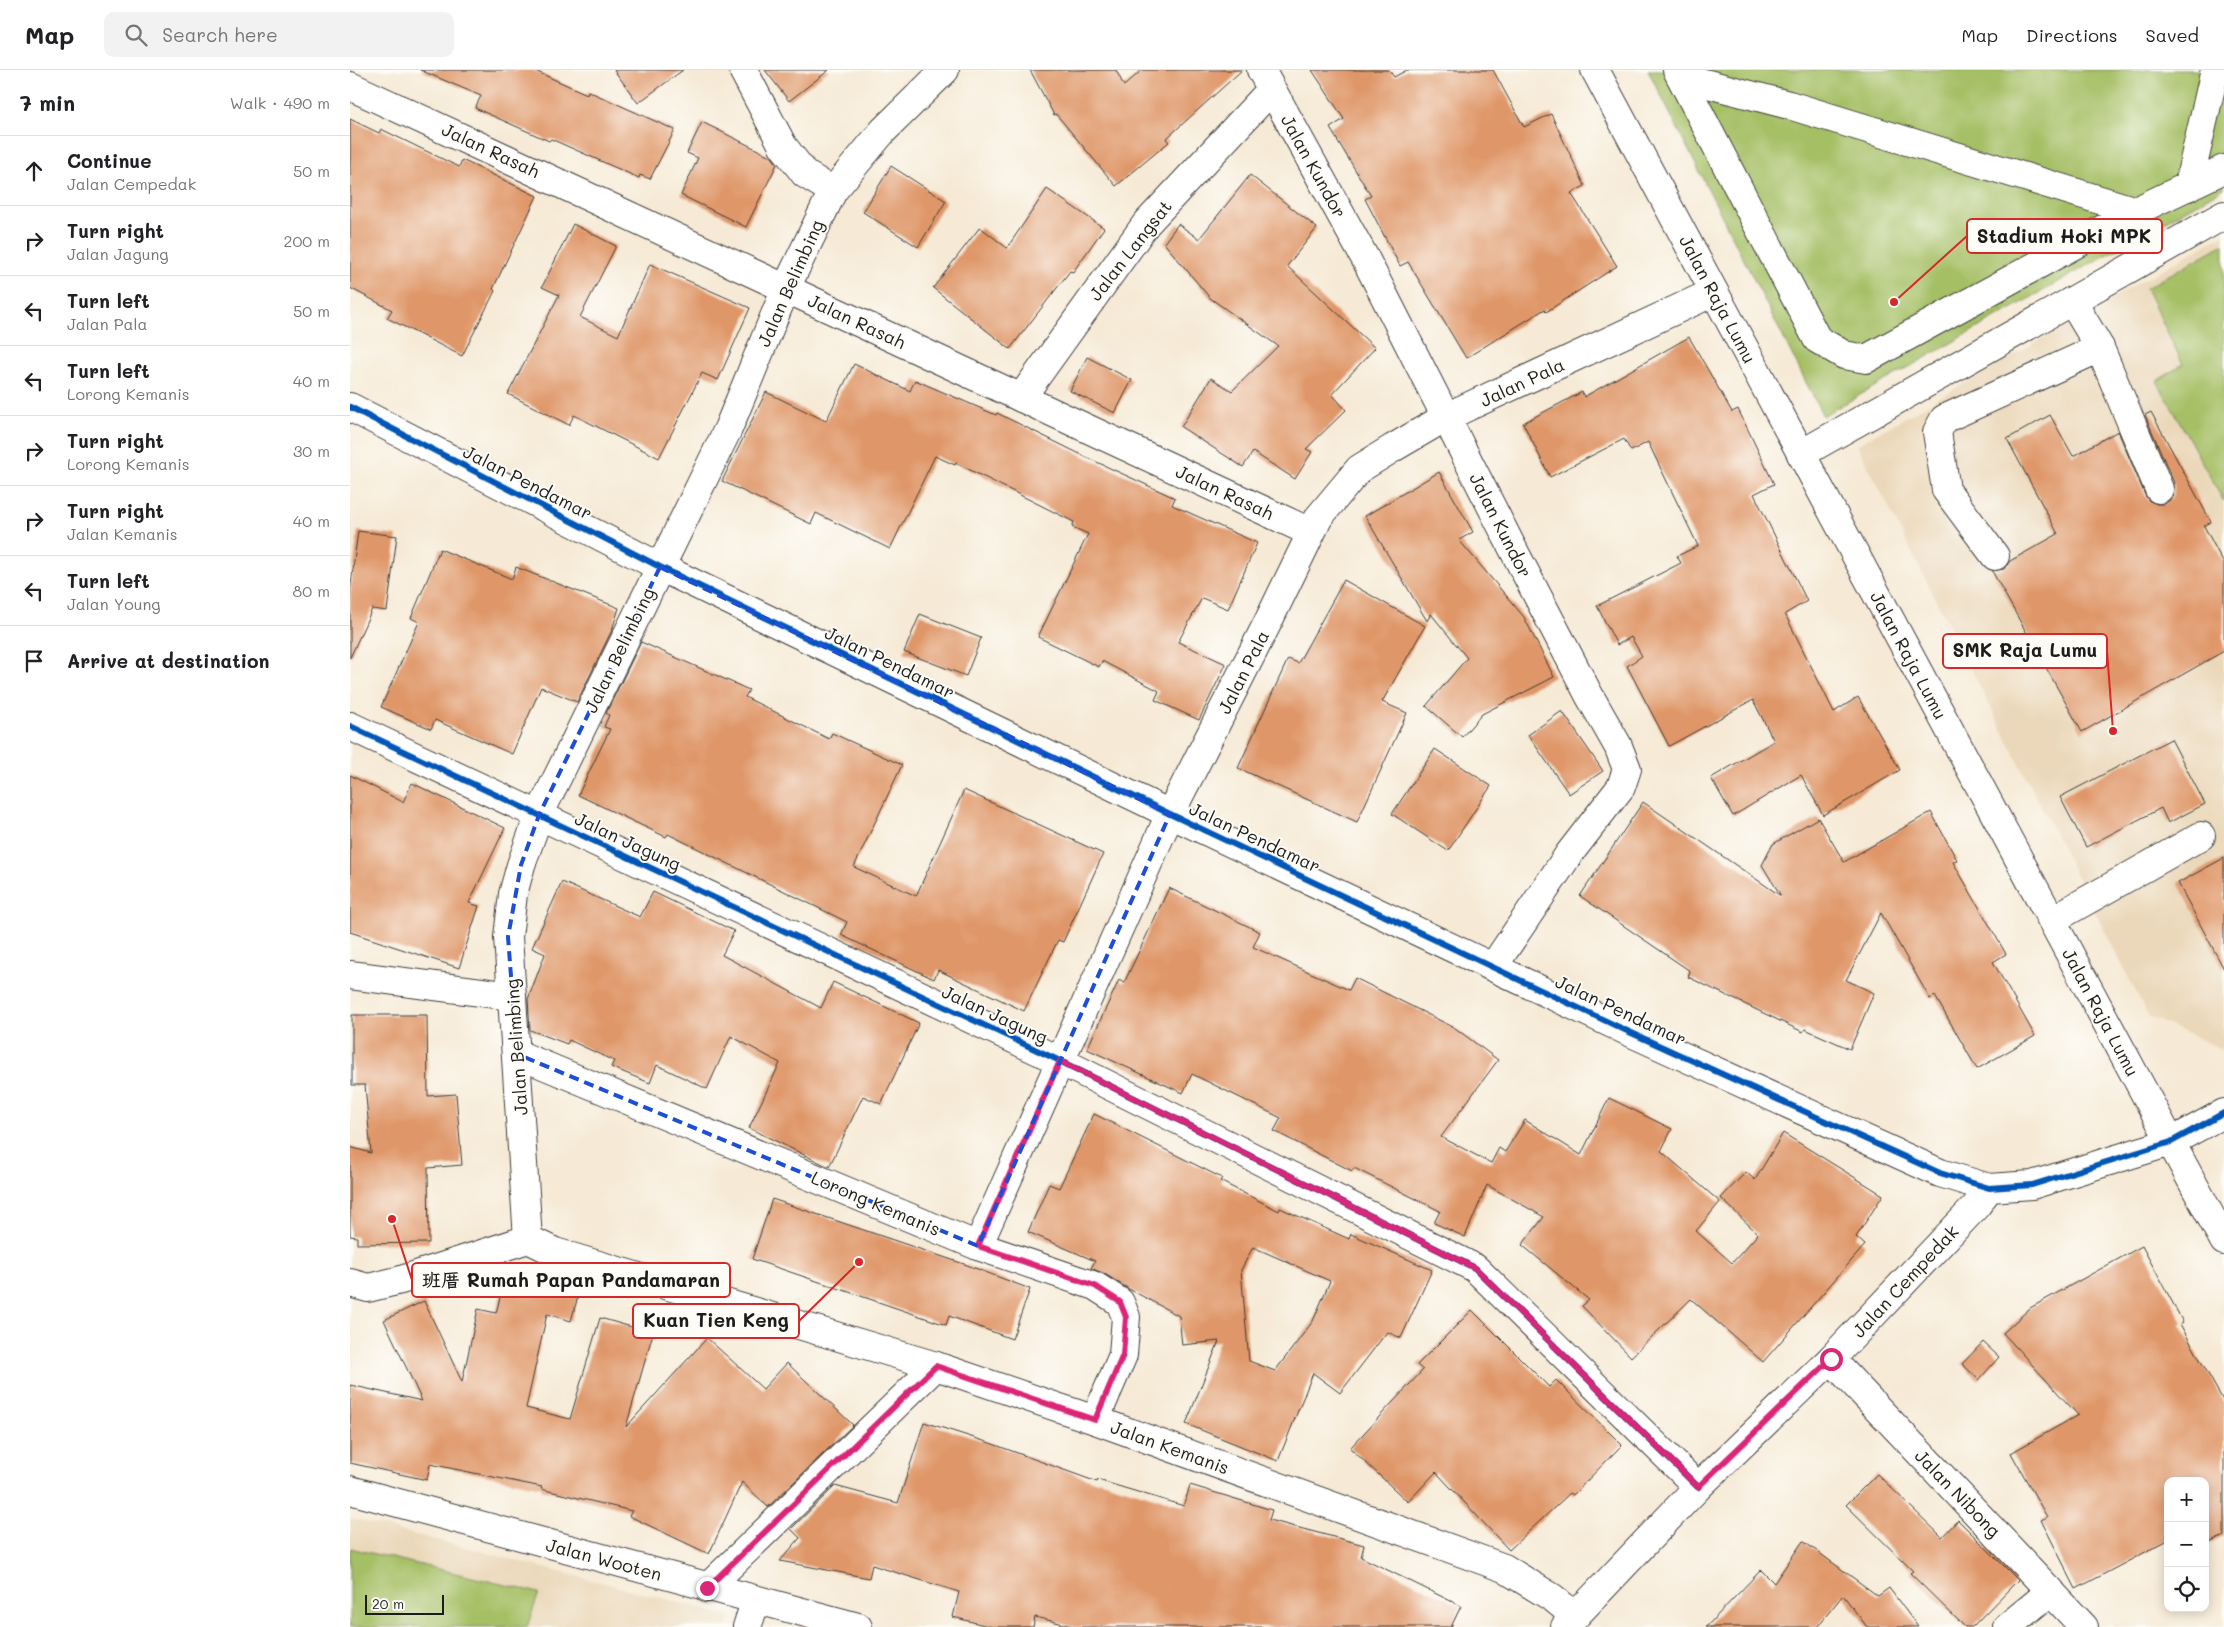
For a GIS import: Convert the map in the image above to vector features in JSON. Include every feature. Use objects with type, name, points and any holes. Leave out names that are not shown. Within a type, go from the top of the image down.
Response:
[{"type":"street","points":[[743,70],[783,146],[805,174],[833,191]]},
{"type":"street","name":"Jalan Belimbing","points":[[528,1239],[508,937],[513,894],[521,865],[539,815],[728,429],[786,288],[833,191],[883,131],[945,70]]},
{"type":"street","name":"Jalan Raja Lumu","points":[[1595,70],[2224,1241]]},
{"type":"street","points":[[2188,188],[2215,70]]},
{"type":"street","points":[[1679,74],[1817,339],[1844,355],[1866,359],[2136,211],[2188,188],[2224,169]]},
{"type":"street","points":[[1679,74],[1789,104],[2136,211]]},
{"type":"street","name":"Jalan Langsat","points":[[1021,398],[1146,224],[1266,80]]},
{"type":"street","name":"Jalan Kundor","points":[[1266,80],[1366,260],[1584,686],[1618,746],[1627,769],[1621,787],[1569,854],[1493,967]]},
{"type":"street","name":"Jalan Rasah","points":[[350,86],[1310,532]]},
{"type":"street","points":[[1802,454],[2224,215]]},
{"type":"street","name":"Jalan Pala","points":[[978,1246],[1170,814],[1319,517],[1359,469],[1446,418],[1714,292]]},
{"type":"street","points":[[2072,301],[2100,348],[2159,489]]},
{"type":"street","points":[[1994,556],[1946,490],[1937,432],[1944,419],[2100,348]]},
{"type":"street","name":"Jalan Pendamar","points":[[350,407],[660,567],[1170,814],[1625,1030],[1940,1173],[1989,1188],[2032,1185],[2171,1142],[2224,1113]]},
{"type":"street","name":"Jalan Jagung","points":[[350,726],[1060,1061],[1475,1268],[1698,1487]]},
{"type":"street","points":[[2052,920],[2201,836]]},
{"type":"street","points":[[350,975],[512,996]]},
{"type":"street","name":"Lorong Kemanis","points":[[517,1054],[978,1246],[1095,1286],[1120,1302],[1126,1317],[1123,1355],[1095,1420]]},
{"type":"street","name":"Jalan Cempedak","points":[[1570,1622],[1698,1487],[1831,1359],[1977,1205],[1989,1188]]},
{"type":"street","points":[[350,1283],[368,1288],[401,1280],[528,1239]]},
{"type":"street","name":"Jalan Kemanis","points":[[528,1239],[555,1252],[936,1366],[1095,1420],[1504,1568],[1553,1598],[1570,1622]]},
{"type":"street","name":"Jalan Nibong","points":[[1831,1359],[2084,1627]]},
{"type":"street","points":[[707,1588],[936,1366]]},
{"type":"street","name":"Jalan Wooten","points":[[350,1490],[707,1588],[858,1627]]},
{"type":"street","points":[[2007,1627],[2051,1591]]},
{"type":"street","points":[[747,1627],[756,1600]]},
{"type":"highlighted area","points":[[660,567],[1170,814],[978,1246],[517,1054],[508,937],[521,865],[539,815]]},
{"type":"shaded area","points":[[2224,234],[2224,1050],[2148,1016],[1857,445]]},
{"type":"shaded area","points":[[350,1518],[731,1616],[727,1627],[350,1627]]},
{"type":"green space","points":[[1648,70],[2224,70],[2224,188],[1823,416]]},
{"type":"green space","points":[[2224,244],[2224,502],[2157,381],[2183,364],[2146,288]]},
{"type":"green space","points":[[350,1548],[539,1593],[527,1627],[350,1627]]},
{"type":"building","points":[[420,70],[533,70],[587,94],[588,91],[675,130],[650,179],[640,175],[639,178],[475,108],[481,96]]},
{"type":"building","points":[[614,70],[683,70],[638,103]]},
{"type":"building","points":[[765,70],[829,70],[789,101]]},
{"type":"building","points":[[1030,70],[1116,70],[1124,86],[1142,70],[1242,70],[1166,139],[1169,142],[1116,186],[1056,114],[1054,115]]},
{"type":"building","points":[[1312,70],[1389,70],[1394,77],[1407,70],[1493,70],[1524,127],[1551,114],[1585,186],[1571,193],[1617,266],[1546,312],[1545,309],[1466,358],[1408,262],[1400,266],[1365,199],[1371,196],[1330,128],[1344,119]]},
{"type":"building","points":[[350,119],[379,133],[381,129],[459,167],[462,160],[537,196],[493,289],[495,291],[462,356],[387,318],[392,310],[350,288]]},
{"type":"building","points":[[702,122],[772,157],[777,164],[746,227],[681,195],[698,158],[687,153]]},
{"type":"building","points":[[891,166],[946,201],[918,247],[863,212]]},
{"type":"building","points":[[1250,175],[1317,228],[1287,266],[1375,348],[1332,394],[1346,410],[1306,449],[1312,452],[1295,479],[1253,452],[1243,467],[1181,427],[1211,378],[1232,391],[1278,346],[1210,298],[1164,243],[1178,224],[1199,239]]},
{"type":"building","points":[[1047,189],[1104,228],[1073,272],[1070,271],[1010,349],[933,288],[980,227],[1007,248]]},
{"type":"building","points":[[573,224],[616,246],[580,317],[618,336],[650,264],[750,308],[718,380],[702,373],[659,458],[574,415],[569,425],[508,394],[559,295],[542,287]]},
{"type":"building","points":[[1689,337],[1732,412],[1738,409],[1774,484],[1754,494],[1807,601],[1785,614],[1834,712],[1858,697],[1900,770],[1823,815],[1801,775],[1733,816],[1711,778],[1774,741],[1753,700],[1669,746],[1627,666],[1642,656],[1631,637],[1617,645],[1597,606],[1681,563],[1677,556],[1698,546],[1648,442],[1631,451],[1624,439],[1550,477],[1523,423],[1582,392],[1584,397]]},
{"type":"building","points":[[1087,357],[1132,380],[1115,413],[1070,391]]},
{"type":"building","points":[[854,364],[910,391],[915,380],[996,415],[997,413],[1175,498],[1172,505],[1257,543],[1228,609],[1202,598],[1178,642],[1226,664],[1199,720],[1155,700],[1159,691],[1102,661],[1099,667],[1038,637],[1088,534],[1072,527],[1074,522],[956,463],[955,465],[935,456],[890,549],[816,513],[811,524],[722,481],[766,392],[826,421]]},
{"type":"building","points":[[2151,412],[2211,522],[2204,526],[2224,564],[2224,651],[2082,732],[1992,571],[2004,569],[2010,561],[2058,534],[2007,439],[2050,415],[2073,456],[2118,431],[2145,495],[2149,501],[2165,504],[2172,498],[2174,483],[2145,415]]},
{"type":"building","points":[[1439,472],[1473,532],[1459,540],[1524,617],[1554,677],[1482,714],[1462,737],[1426,706],[1467,658],[1431,614],[1427,621],[1365,516]]},
{"type":"building","points":[[358,531],[397,536],[387,611],[372,609],[350,658],[350,592]]},
{"type":"building","points":[[440,549],[512,579],[516,567],[619,608],[612,630],[577,702],[541,687],[512,754],[435,720],[431,729],[381,707],[419,622],[411,618]]},
{"type":"building","points":[[1344,580],[1425,626],[1382,702],[1407,713],[1357,822],[1238,768],[1288,659],[1298,663]]},
{"type":"building","points":[[920,614],[981,638],[966,676],[904,652]]},
{"type":"building","points":[[641,642],[749,690],[745,697],[829,739],[832,733],[902,765],[854,867],[916,896],[964,790],[1103,854],[1063,942],[1058,940],[1024,1011],[938,970],[934,979],[841,935],[847,922],[668,834],[666,837],[578,795],[610,729],[604,727],[609,715],[606,713]]},
{"type":"building","points":[[1562,711],[1603,771],[1569,794],[1528,735]]},
{"type":"building","points":[[2171,739],[2205,804],[2168,823],[2161,808],[2086,847],[2060,797]]},
{"type":"building","points":[[1435,749],[1491,786],[1448,851],[1392,814]]},
{"type":"building","points":[[350,775],[403,802],[412,783],[505,828],[469,903],[479,906],[459,968],[350,932]]},
{"type":"building","points":[[1643,802],[1781,896],[1762,865],[1773,844],[1818,818],[1844,862],[1931,812],[1957,860],[1953,862],[2006,954],[1993,962],[2035,1036],[1977,1069],[1935,996],[1930,999],[1881,913],[1846,980],[1874,993],[1850,1049],[1805,1029],[1803,1032],[1688,977],[1690,971],[1580,896]]},
{"type":"building","points":[[2224,858],[2224,969],[2178,883]]},
{"type":"building","points":[[562,882],[640,917],[653,892],[734,931],[722,955],[821,1008],[833,982],[919,1023],[881,1104],[863,1096],[829,1167],[749,1128],[780,1063],[731,1036],[707,1089],[657,1065],[650,1083],[611,1067],[614,1061],[569,1040],[567,1044],[530,1030],[528,999],[545,954],[532,948]]},
{"type":"building","points":[[1169,888],[1260,932],[1253,947],[1349,990],[1355,978],[1455,1028],[1498,1060],[1441,1137],[1491,1163],[1499,1148],[1505,1152],[1525,1120],[1581,1155],[1609,1098],[1672,1129],[1661,1151],[1720,1202],[1696,1231],[1732,1263],[1758,1234],[1721,1198],[1746,1172],[1755,1180],[1783,1133],[1883,1195],[1856,1237],[1865,1245],[1763,1362],[1691,1299],[1631,1357],[1582,1306],[1589,1300],[1522,1245],[1544,1217],[1487,1185],[1465,1237],[1434,1223],[1440,1211],[1354,1168],[1352,1171],[1274,1131],[1281,1118],[1192,1074],[1183,1093],[1087,1049],[1119,980],[1124,983]]},
{"type":"building","points":[[352,1015],[427,1015],[428,1096],[456,1094],[462,1165],[428,1168],[429,1243],[357,1244],[357,1237],[350,1236],[350,1147],[371,1153],[365,1085],[352,1085]]},
{"type":"building","points":[[1094,1114],[1222,1178],[1220,1181],[1279,1211],[1280,1208],[1349,1239],[1351,1234],[1432,1270],[1401,1338],[1387,1332],[1340,1393],[1313,1373],[1278,1461],[1186,1424],[1219,1341],[1182,1345],[1179,1316],[1091,1268],[1095,1261],[1028,1232],[1049,1184],[1059,1188]],"holes":[[[1253,1247],[1330,1281],[1313,1321],[1275,1371],[1249,1361],[1241,1270]]]},
{"type":"building","points":[[772,1199],[967,1265],[1030,1289],[1012,1339],[949,1316],[946,1325],[752,1259]]},
{"type":"building","points":[[2142,1246],[2183,1322],[2180,1324],[2224,1402],[2224,1536],[2209,1543],[2209,1477],[2164,1477],[2164,1542],[2076,1589],[2041,1520],[2047,1517],[2011,1453],[2078,1415],[2003,1333],[2030,1308]]},
{"type":"building","points":[[508,1267],[581,1286],[571,1321],[547,1314],[526,1408],[570,1419],[600,1318],[653,1333],[626,1427],[707,1338],[763,1389],[787,1363],[853,1425],[768,1507],[742,1482],[709,1554],[629,1516],[632,1511],[541,1489],[542,1487],[430,1464],[427,1480],[350,1463],[350,1385],[422,1401],[384,1320],[424,1301],[462,1382],[478,1309],[496,1313]]},
{"type":"building","points":[[1472,1310],[1549,1387],[1556,1380],[1622,1445],[1573,1495],[1570,1493],[1509,1550],[1436,1472],[1408,1502],[1350,1448],[1423,1370],[1417,1365]]},
{"type":"building","points":[[1983,1342],[1999,1357],[1979,1380],[1962,1364]]},
{"type":"building","points":[[924,1422],[990,1443],[1097,1482],[1098,1480],[1184,1506],[1190,1485],[1272,1510],[1269,1520],[1364,1545],[1361,1557],[1461,1606],[1451,1627],[1076,1627],[1035,1617],[1033,1627],[992,1627],[953,1617],[959,1592],[872,1565],[869,1578],[780,1561],[800,1538],[791,1529],[835,1486],[898,1503]]},
{"type":"building","points":[[1877,1474],[1942,1537],[1958,1520],[2018,1580],[1972,1627],[1965,1627],[1910,1573],[1913,1571],[1846,1505]]},
{"type":"building","points":[[1803,1541],[1878,1596],[1889,1588],[1918,1627],[1867,1627],[1843,1595],[1817,1627],[1706,1627],[1761,1570],[1774,1583]]},
{"type":"cycle path","points":[[350,407],[660,567],[1170,814],[1625,1030],[1940,1173],[1989,1188],[2032,1185],[2171,1142],[2224,1113]]},
{"type":"cycle path","points":[[350,726],[1060,1061],[1475,1268],[1698,1487]]},
{"type":"place","name":"Stadium Hoki MPK","points":[[1894,302]]},
{"type":"place","name":"SMK Raja Lumu","points":[[2113,731]]},
{"type":"place","name":"班厝 Rumah Papan Pandamaran","points":[[392,1219]]},
{"type":"place","name":"Kuan Tien Keng","points":[[859,1262]]},
{"type":"route","points":[[707,1588],[936,1366],[1095,1420],[1123,1355],[1126,1317],[1120,1302],[1095,1286],[978,1246],[1060,1061],[1475,1268],[1698,1487],[1831,1359]]}]
